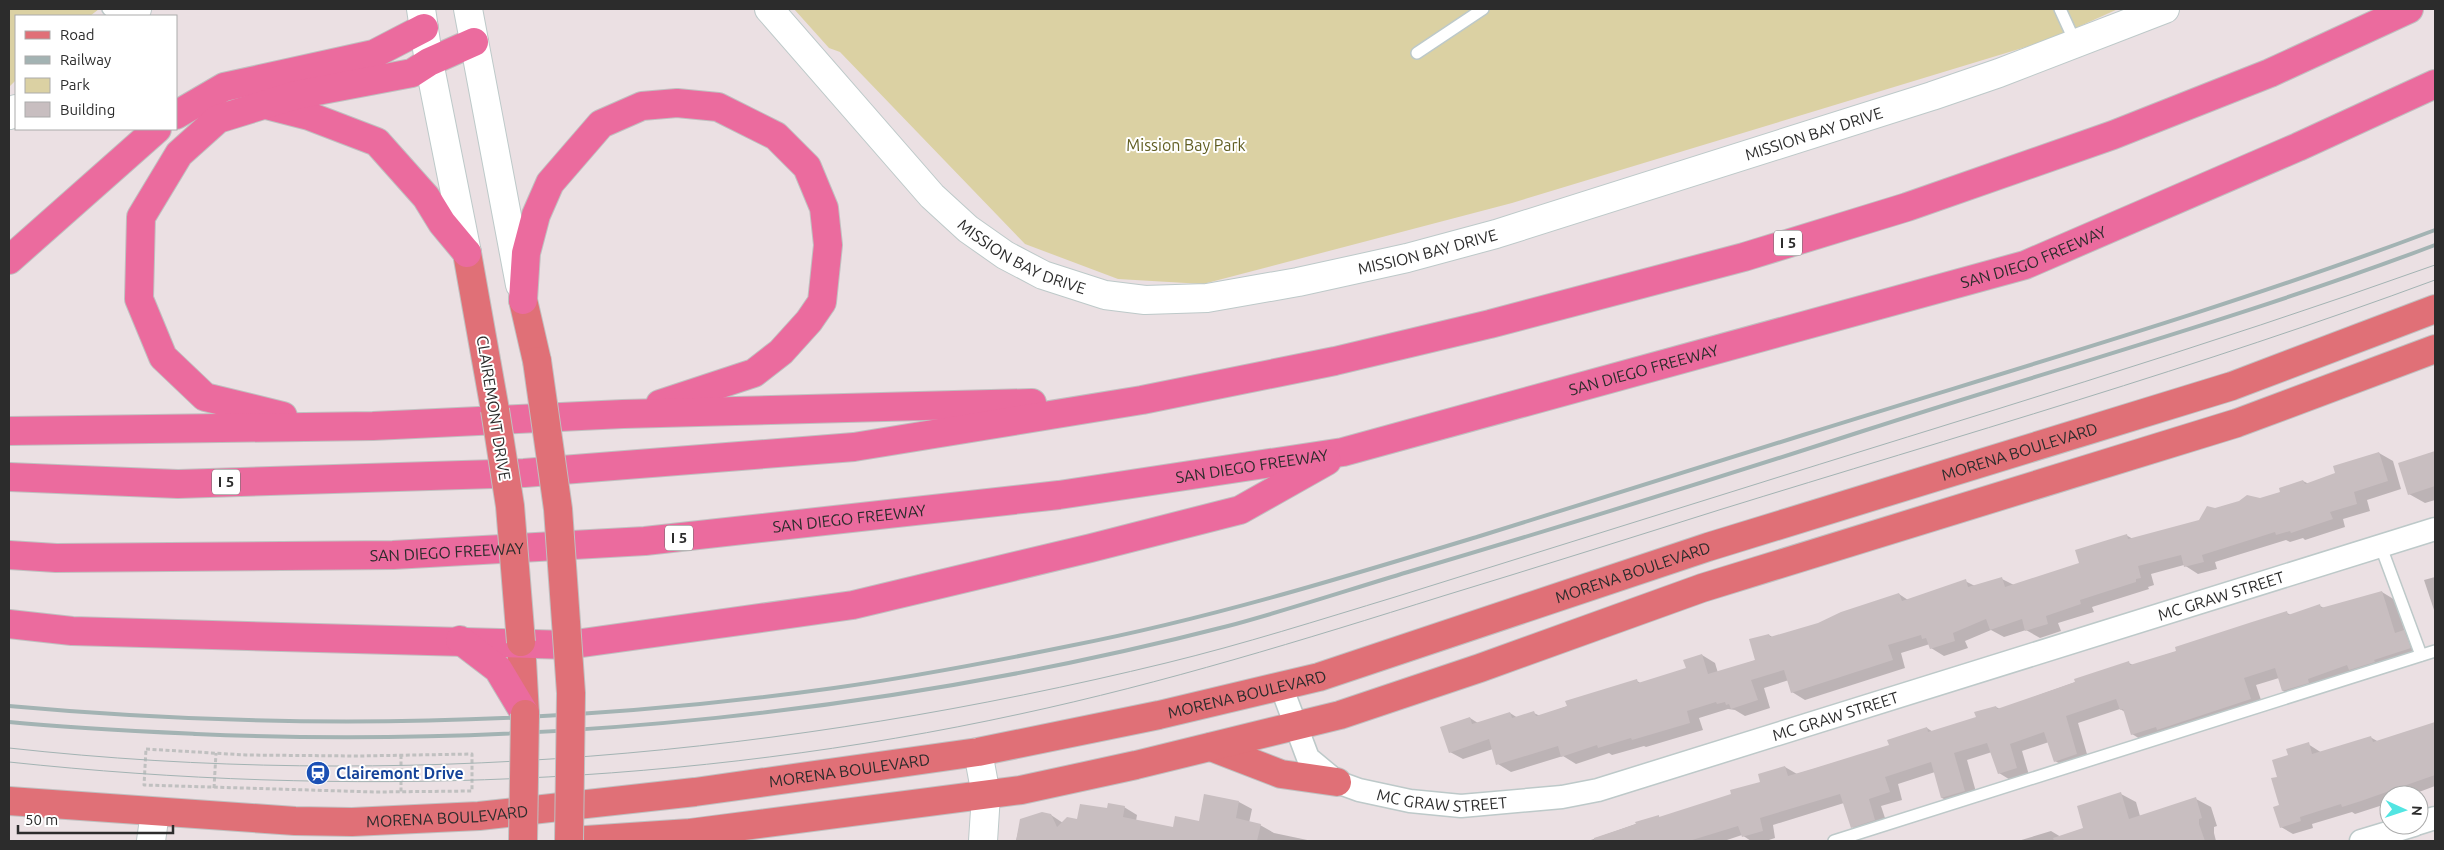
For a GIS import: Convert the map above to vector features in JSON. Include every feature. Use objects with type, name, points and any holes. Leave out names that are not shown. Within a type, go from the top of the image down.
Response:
[{"type":"highway","name":"I 5","points":[[9,478],[178,484],[524,473],[854,447],[1142,400],[1335,361],[1490,324],[1744,256],[1907,207],[2114,135],[2270,73],[2408,9]]},
{"type":"highway","points":[[178,114],[224,87],[374,54],[422,18]]},
{"type":"highway","points":[[373,426],[274,415],[206,397],[163,357],[139,299],[141,216],[179,154],[218,119],[296,95],[412,73],[429,62],[474,42]]},
{"type":"highway","name":"SAN DIEGO FREEWAY","points":[[9,555],[56,558],[393,554],[645,541],[1058,495],[1343,452],[2025,264],[2298,147],[2435,84]]},
{"type":"highway","points":[[523,300],[526,253],[536,215],[550,183],[601,124],[642,106],[677,103],[718,107],[776,136],[807,167],[824,208],[828,245],[822,302],[809,321],[781,352],[754,373],[693,395],[623,414]]},
{"type":"highway","points":[[266,104],[309,116],[377,142],[426,197],[442,223],[467,253]]},
{"type":"highway","points":[[9,260],[156,130]]},
{"type":"highway","points":[[9,431],[373,426],[623,414],[1142,400]]},
{"type":"highway","points":[[9,624],[72,631],[460,640],[568,645],[853,605],[1240,510],[1343,452]]},
{"type":"highway","points":[[460,640],[498,669],[525,714]]},
{"type":"main road","points":[[468,9],[523,300],[537,360],[558,510],[571,693],[570,841],[690,832],[742,834],[986,795],[1132,766],[1340,715],[1490,665],[1702,588],[2237,423],[2435,349]]},
{"type":"main road","name":"MISSION BAY DRIVE","points":[[769,9],[932,196],[968,229],[1005,256],[1043,275],[1105,295],[1145,300],[1207,298],[1298,282],[1407,258],[1496,234],[1923,99],[2076,44],[2165,9]]},
{"type":"main road","name":"CLAIREMONT DRIVE","points":[[422,18],[488,360],[510,506],[525,714],[523,841]]},
{"type":"main road","name":"MORENA BOULEVARD","points":[[9,801],[324,822],[479,816],[695,792],[978,752],[1159,715],[1319,677],[1708,547],[2232,386],[2435,309]]},
{"type":"main road","points":[[1211,747],[1281,774],[1337,782]]},
{"type":"main road","points":[[978,752],[986,795],[983,841]]},
{"type":"main road","points":[[151,841],[155,812]]},
{"type":"street","name":"MC GRAW STREET","points":[[1281,686],[1294,725],[1308,758],[1337,782],[1358,790],[1410,801],[1461,806],[1552,798],[1598,790],[2435,530]]},
{"type":"street","points":[[2361,841],[2381,835]]},
{"type":"lane","points":[[1417,53],[1483,9]]},
{"type":"lane","points":[[2060,9],[2076,44]]},
{"type":"lane","points":[[2381,547],[2421,655]]},
{"type":"lane","points":[[1834,841],[2435,651]]},
{"type":"path","points":[[146,749],[255,755],[400,755],[472,754],[472,791],[401,792],[144,785],[146,749]]},
{"type":"path","points":[[214,788],[216,753]]},
{"type":"path","points":[[400,755],[401,792]]},
{"type":"green space","points":[[9,9],[99,9],[91,15],[15,15],[15,81],[9,87]]},
{"type":"green space","name":"Mission Bay Park","points":[[794,9],[2118,9],[2049,40],[1512,203],[1203,284],[1118,279],[1025,244],[840,52],[829,48]]},
{"type":"building","points":[[2435,451],[2435,486],[2408,495],[2398,463]]},
{"type":"building","points":[[2379,452],[2388,481],[2354,492],[2357,504],[2330,512],[2333,519],[2291,533],[2290,531],[2276,535],[2275,532],[2202,555],[2204,562],[2184,567],[2181,555],[2138,566],[2141,578],[2136,579],[2136,582],[2080,600],[2081,604],[2046,616],[2048,624],[2025,631],[2022,619],[1990,630],[1986,619],[1953,633],[1955,641],[1930,649],[1926,638],[1922,639],[1921,635],[1888,645],[1893,660],[1791,693],[1784,670],[1751,680],[1758,700],[1731,709],[1729,704],[1726,705],[1725,702],[1717,704],[1716,702],[1687,711],[1690,723],[1632,740],[1631,738],[1598,748],[1597,745],[1561,757],[1558,746],[1496,765],[1489,739],[1449,753],[1440,727],[1470,717],[1472,724],[1510,712],[1512,718],[1534,711],[1536,716],[1567,706],[1565,701],[1637,679],[1638,683],[1686,668],[1683,660],[1702,654],[1708,674],[1755,660],[1749,639],[1769,634],[1770,637],[1818,623],[1841,612],[1899,593],[1902,601],[1966,579],[1968,587],[2002,577],[2005,587],[2079,563],[2075,550],[2127,534],[2128,539],[2199,520],[2207,506],[2215,508],[2239,501],[2247,495],[2260,498],[2280,492],[2279,488],[2303,480],[2305,484],[2335,473],[2333,466]]},
{"type":"building","points":[[2382,591],[2395,633],[2404,630],[2411,648],[2349,670],[2347,665],[2308,679],[2309,683],[2282,691],[2275,668],[2244,678],[2251,699],[2157,730],[2156,727],[2131,735],[2123,709],[2120,710],[2116,699],[2066,716],[2077,754],[2054,762],[2044,732],[2010,744],[2017,768],[1998,774],[1987,743],[1954,753],[1965,791],[1941,798],[1931,762],[1885,777],[1890,792],[1869,799],[1875,820],[1851,828],[1840,794],[1760,818],[1763,831],[1742,837],[1738,826],[1689,841],[1594,841],[1594,838],[1636,824],[1635,822],[1659,815],[1659,817],[1731,794],[1730,790],[1760,782],[1758,774],[1785,766],[1788,776],[1889,745],[1887,740],[1927,727],[1928,732],[1976,717],[1974,712],[1996,706],[1997,709],[2075,682],[2074,679],[2129,661],[2130,665],[2176,651],[2175,647],[2287,611],[2288,615],[2320,604],[2321,608]]},
{"type":"building","points":[[2435,722],[2435,775],[2407,785],[2379,785],[2379,795],[2342,807],[2341,804],[2300,817],[2301,821],[2280,828],[2273,807],[2279,805],[2271,778],[2277,777],[2272,760],[2288,755],[2286,749],[2309,742],[2312,754],[2371,736],[2373,742]]},
{"type":"building","points":[[2121,792],[2129,819],[2196,797],[2202,818],[2199,819],[2199,824],[2205,841],[2054,841],[2053,838],[2083,828],[2077,806]]},
{"type":"building","points":[[1204,794],[1239,801],[1236,818],[1261,824],[1257,841],[1016,841],[1020,819],[1042,812],[1051,814],[1057,827],[1067,817],[1077,819],[1080,804],[1107,808],[1108,803],[1125,806],[1123,817],[1173,827],[1175,816],[1199,821]]},
{"type":"tram line","points":[[9,748],[154,760],[300,766],[445,764],[591,756],[736,742],[880,721],[1024,695],[1166,663],[1253,640],[2084,382],[2348,296],[2435,265]]},
{"type":"tram line","points":[[9,762],[135,773],[262,780],[389,782],[516,778],[643,770],[770,757],[895,738],[1020,714],[1180,675],[1338,629],[1989,428],[2258,342],[2435,280]]},
{"type":"railway","points":[[9,706],[112,714],[216,719],[422,721],[526,717],[731,701],[863,684],[1010,658],[1173,623],[1378,567],[2200,312],[2435,230]]},
{"type":"railway","points":[[9,722],[79,728],[196,734],[326,737],[456,736],[586,729],[716,718],[845,702],[974,681],[1102,656],[1228,626],[1296,607],[1636,503],[2222,319],[2435,245]]},
{"type":"place","name":"Clairemont Drive","points":[[318,773]]}]
